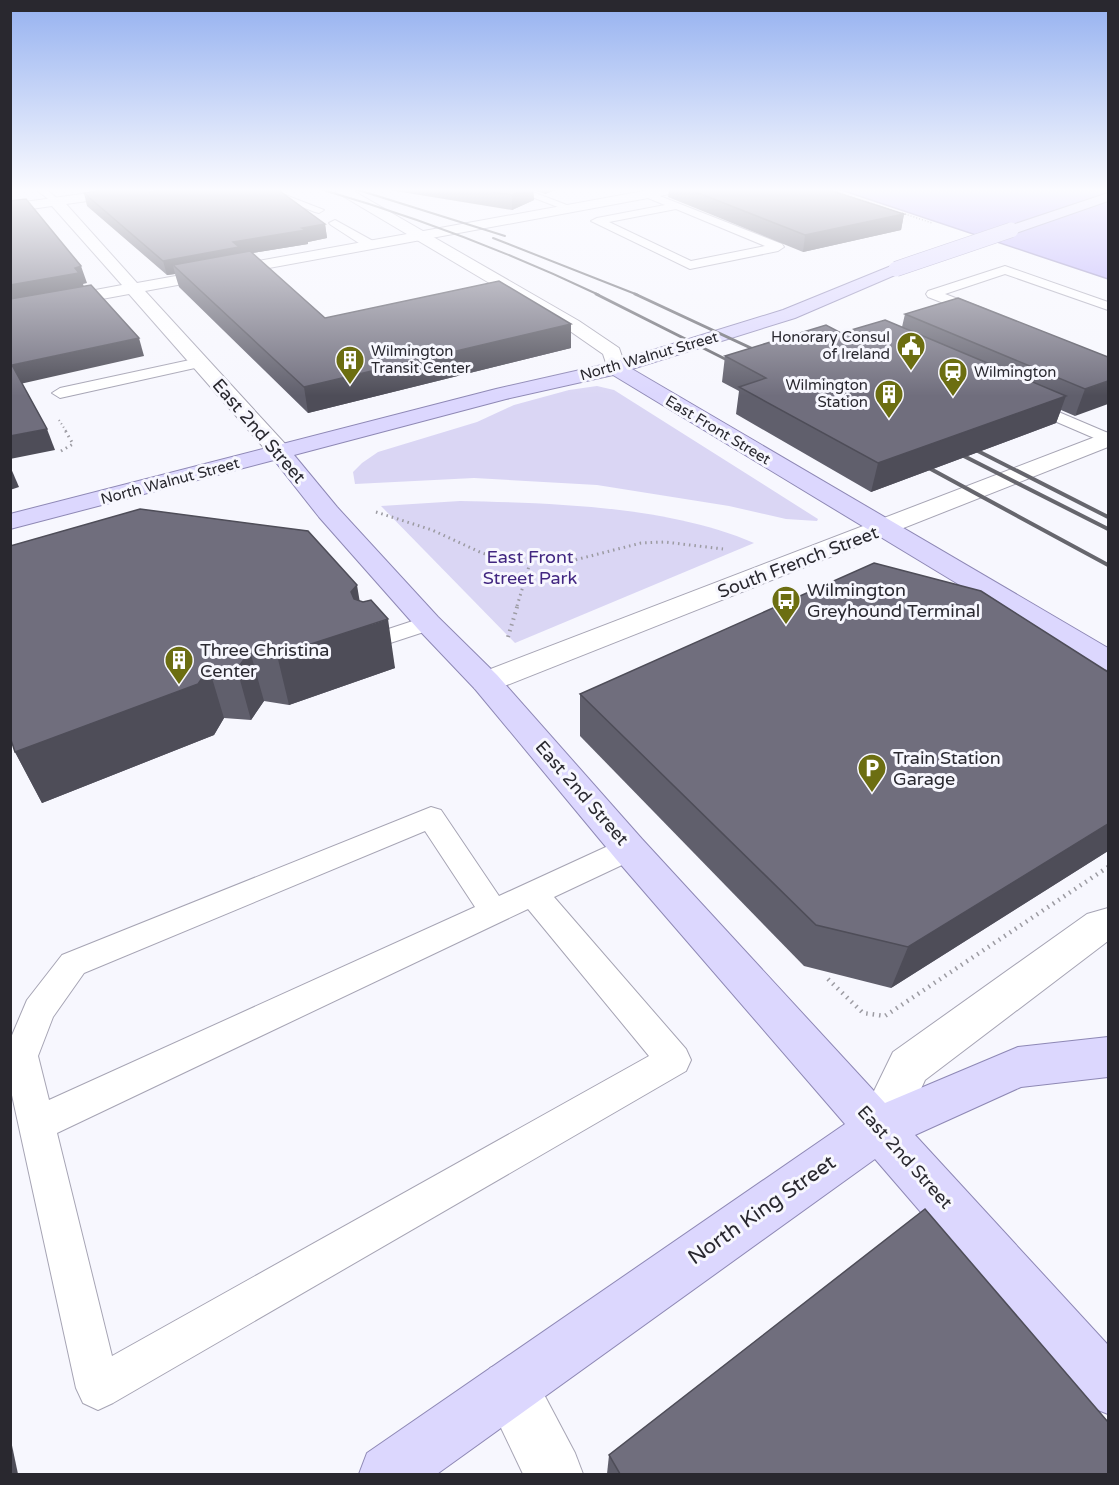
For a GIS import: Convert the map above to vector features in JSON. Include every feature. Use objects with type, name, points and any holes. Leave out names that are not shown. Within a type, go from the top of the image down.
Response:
[{"type":"main road","points":[[896,270],[930,258]]},
{"type":"main road","name":"North Walnut Street","points":[[614,360],[739,313],[896,270]]},
{"type":"main road","name":"North Walnut Street","points":[[10,522],[503,393],[614,360],[758,324],[789,315],[896,270]]},
{"type":"main road","name":"East Front Street","points":[[614,360],[883,529],[1108,661]]},
{"type":"main road","name":"East 2nd Street","points":[[280,452],[328,512],[428,623],[486,682],[630,849],[1108,1386]]},
{"type":"main road","points":[[879,1128],[1018,1067],[1108,1057]]},
{"type":"main road","name":"North King Street","points":[[388,1474],[879,1128]]},
{"type":"street","name":"East 2nd Street","points":[[106,258],[280,452]]},
{"type":"street","points":[[10,311],[294,258]]},
{"type":"street","name":"East Front Street","points":[[458,258],[565,320],[614,360]]},
{"type":"street","name":"South French Street","points":[[486,682],[883,529],[1108,439]]},
{"type":"street","name":"North King Street","points":[[879,1128],[909,1066],[1101,925],[1108,924]]},
{"type":"street","points":[[510,1388],[554,1474]]},
{"type":"lane","points":[[676,258],[690,265],[723,258]]},
{"type":"lane","points":[[999,319],[933,294],[1005,270],[1108,306]]},
{"type":"lane","points":[[60,393],[199,363]]},
{"type":"lane","points":[[1011,396],[1108,439]]},
{"type":"lane","points":[[372,642],[428,623]]},
{"type":"lane","points":[[495,912],[431,817],[73,964],[39,1010],[21,1056],[98,1388],[674,1060],[533,894]]},
{"type":"lane","points":[[38,1124],[630,849]]},
{"type":"path","points":[[328,512],[368,509],[432,530],[482,553],[530,563],[571,561],[641,543],[665,542],[723,549]]},
{"type":"path","points":[[506,643],[530,563]]},
{"type":"path","points":[[828,979],[863,1013],[885,1016],[1108,867]]},
{"type":"green space","points":[[597,386],[614,390],[818,519],[817,521],[786,519],[729,506],[597,485],[474,478],[355,484],[353,472],[378,452],[477,422],[514,405],[569,390]]},
{"type":"green space","name":"East Front Street Park","points":[[460,501],[571,505],[648,514],[685,521],[754,543],[515,643],[381,506]]},
{"type":"shaded area","points":[[1046,258],[1108,258],[1108,279]]},
{"type":"building","points":[[10,258],[75,258],[81,266],[75,268],[79,273],[10,285]]},
{"type":"building","points":[[160,258],[178,258],[163,261]]},
{"type":"building","points":[[210,258],[258,258],[325,318],[499,281],[571,324],[304,387],[173,265]]},
{"type":"building","points":[[91,285],[139,338],[12,365],[47,429],[10,436],[10,299]]},
{"type":"building","points":[[958,298],[1108,357],[1108,381],[1085,389],[905,314]]},
{"type":"building","name":"Wilmington Station","points":[[885,320],[1066,396],[878,463],[739,387],[766,378],[725,356],[826,325],[841,333]]},
{"type":"building","name":"Three Christina Center","points":[[140,509],[308,531],[357,585],[351,592],[354,599],[363,602],[371,600],[388,619],[277,655],[250,651],[237,669],[209,668],[198,684],[15,752],[10,737],[10,546]]},
{"type":"building","name":"Train Station Garage","points":[[874,563],[981,591],[1108,672],[1108,824],[908,947],[816,925],[580,694]]},
{"type":"building","points":[[925,1209],[1108,1422],[1108,1474],[620,1474],[609,1455]]},
{"type":"railway","points":[[517,258],[599,295]]},
{"type":"railway","points":[[545,258],[638,295]]},
{"type":"railway","points":[[596,294],[739,366]]},
{"type":"railway","points":[[635,294],[766,355]]},
{"type":"railway","points":[[964,444],[1108,517]]},
{"type":"railway","points":[[950,449],[1108,529]]},
{"type":"railway","points":[[916,461],[1108,565]]},
{"type":"place","name":"Honorary Consul of Ireland","points":[[911,372]]},
{"type":"place","name":"Wilmington Transit Center","points":[[350,386]]},
{"type":"place","name":"Wilmington","points":[[953,398]]},
{"type":"place","name":"Wilmington Station","points":[[889,420]]},
{"type":"place","name":"Wilmington Greyhound Terminal","points":[[786,626]]},
{"type":"place","name":"Three Christina Center","points":[[179,686]]},
{"type":"place","name":"Train Station Garage","points":[[872,794]]}]
